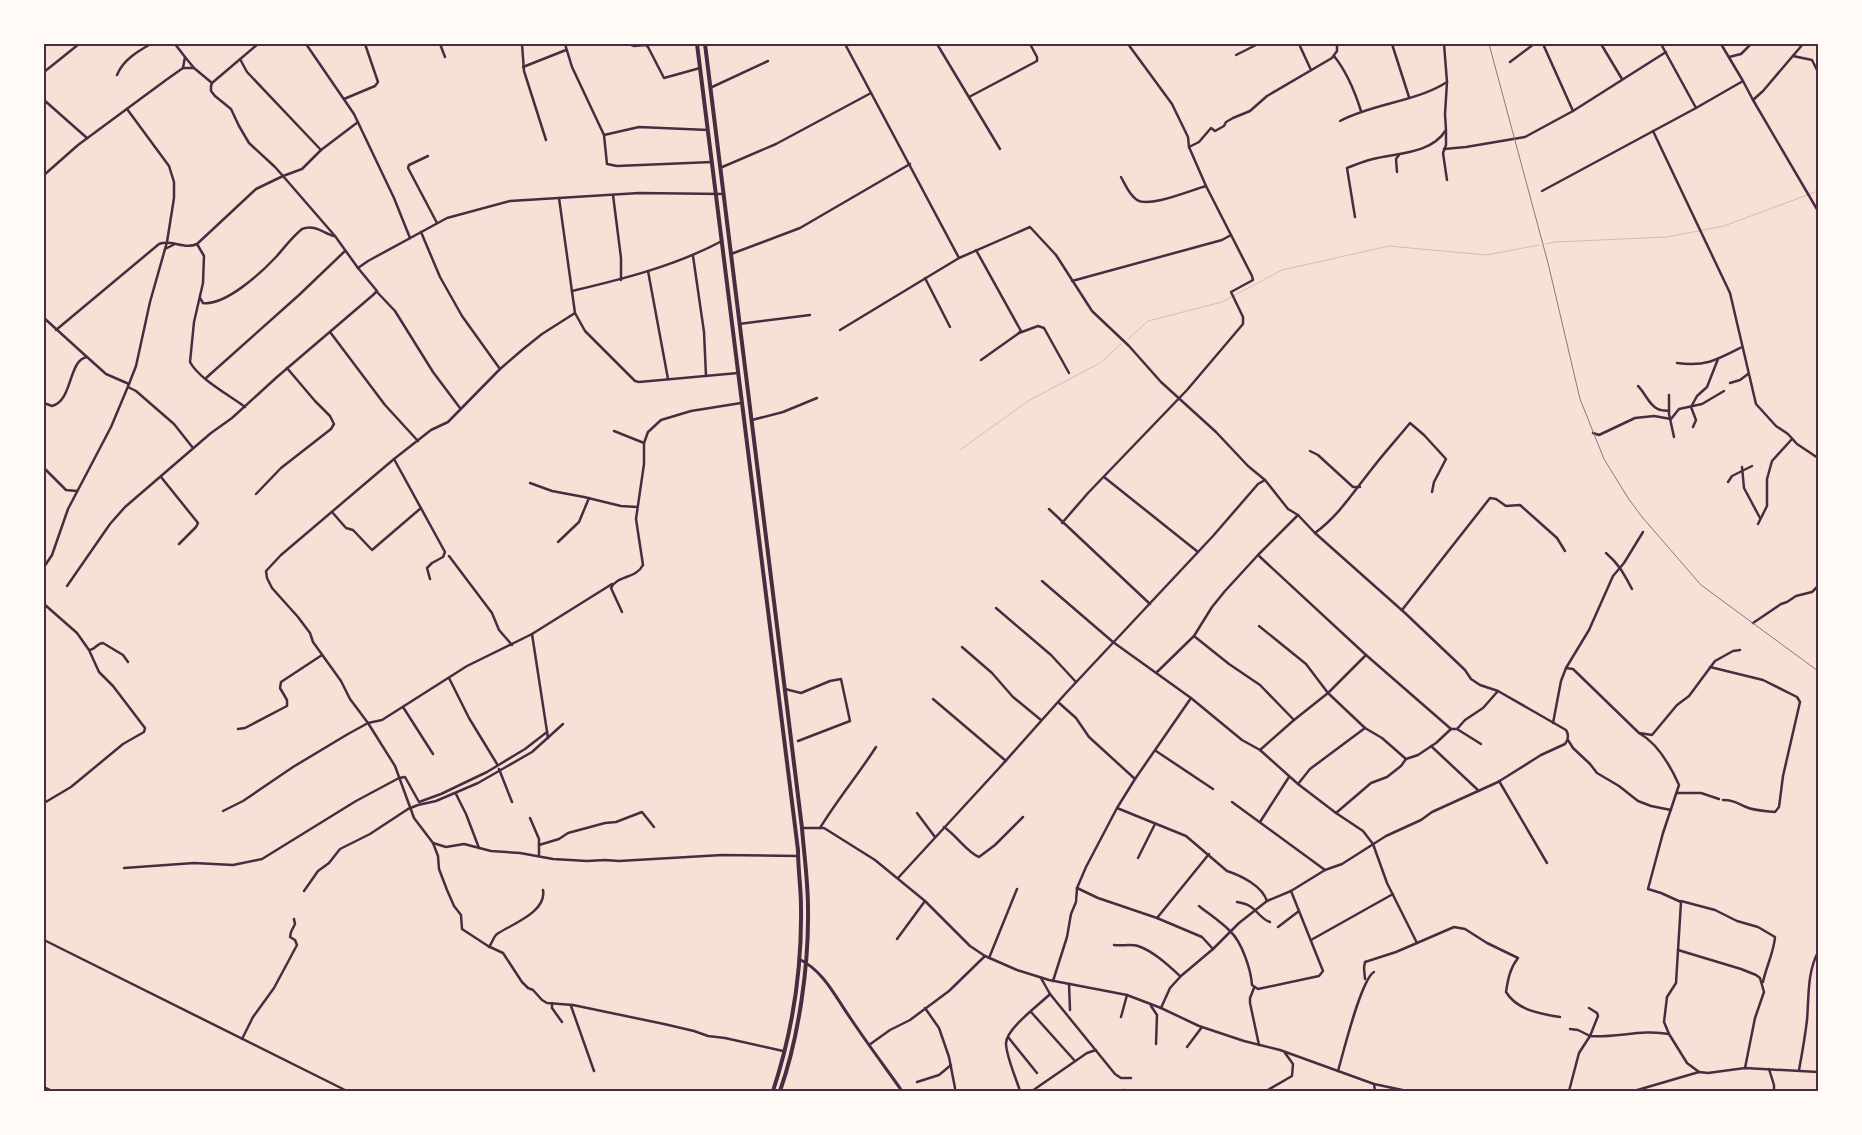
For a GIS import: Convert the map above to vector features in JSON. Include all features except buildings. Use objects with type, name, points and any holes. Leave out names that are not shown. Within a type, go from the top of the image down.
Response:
[{"type":"main road","points":[[697,44],[798,856],[802,907],[799,958],[790,1028],[773,1091]]},
{"type":"main road","points":[[705,44],[802,828],[808,907],[805,962],[796,1028],[780,1091]]},
{"type":"street","points":[[44,72],[79,44]]},
{"type":"street","points":[[117,75],[134,53],[151,44]]},
{"type":"street","points":[[175,44],[194,68],[212,83]]},
{"type":"street","points":[[258,44],[212,83],[213,93],[231,109],[238,126],[249,143],[283,176],[335,236],[376,291],[395,311],[433,372],[460,408]]},
{"type":"street","points":[[306,44],[358,122],[394,198],[410,238]]},
{"type":"street","points":[[344,99],[375,86],[378,82],[365,44]]},
{"type":"street","points":[[440,44],[445,57]]},
{"type":"street","points":[[522,44],[524,66],[546,140]]},
{"type":"street","points":[[565,44],[581,88],[604,135],[606,162],[610,166],[712,162]]},
{"type":"street","points":[[628,44],[634,46],[646,45],[664,78],[700,68]]},
{"type":"street","points":[[845,44],[960,258]]},
{"type":"street","points":[[937,44],[1000,149]]},
{"type":"street","points":[[969,97],[1037,61],[1037,57],[1030,44]]},
{"type":"street","points":[[1062,523],[1178,398],[1242,324],[1243,317],[1231,292],[1253,280],[1232,234],[1206,186],[1188,138],[1172,104],[1128,44]]},
{"type":"street","points":[[1236,54],[1258,44]]},
{"type":"street","points":[[1299,44],[1311,70]]},
{"type":"street","points":[[1190,147],[1198,142],[1211,128],[1215,131],[1224,126],[1226,122],[1250,111],[1267,96],[1334,56],[1337,51],[1337,44]]},
{"type":"street","points":[[1392,44],[1409,97]]},
{"type":"street","points":[[1444,44],[1447,82],[1446,130],[1443,153],[1447,180]]},
{"type":"street","points":[[1510,62],[1534,44]]},
{"type":"street","points":[[1543,44],[1573,111]]},
{"type":"street","points":[[1601,44],[1622,79]]},
{"type":"street","points":[[1661,44],[1696,108]]},
{"type":"street","points":[[1721,44],[1818,211]]},
{"type":"street","points":[[1729,57],[1741,54],[1751,44]]},
{"type":"street","points":[[1753,100],[1803,44]]},
{"type":"street","points":[[524,66],[567,50]]},
{"type":"street","points":[[1444,148],[1466,147],[1525,136],[1573,111],[1666,52]]},
{"type":"street","points":[[1334,56],[1344,70],[1354,90],[1361,111]]},
{"type":"street","points":[[1792,56],[1812,60],[1818,72]]},
{"type":"street","points":[[183,68],[185,57]]},
{"type":"street","points":[[240,59],[247,72],[321,150]]},
{"type":"street","points":[[710,88],[768,61]]},
{"type":"street","points":[[44,175],[87,138],[183,68],[194,68]]},
{"type":"street","points":[[1542,191],[1696,108],[1743,80]]},
{"type":"street","points":[[1340,122],[1361,111],[1434,90],[1447,82]]},
{"type":"street","points":[[720,168],[776,144],[871,93]]},
{"type":"street","points":[[44,100],[87,138]]},
{"type":"street","points":[[44,567],[52,555],[68,509],[111,427],[129,385],[136,366],[150,302],[167,242],[174,198],[174,182],[169,166],[127,109]]},
{"type":"street","points":[[56,330],[159,244],[167,242],[186,246],[197,244],[256,188],[302,169],[321,150],[358,122]]},
{"type":"street","points":[[604,135],[639,127],[708,130]]},
{"type":"street","points":[[1355,217],[1347,168],[1372,159],[1399,155],[1434,143],[1446,130]]},
{"type":"street","points":[[1653,131],[1730,293],[1756,404],[1776,426],[1797,444],[1818,458]]},
{"type":"street","points":[[1397,172],[1396,159],[1399,155]]},
{"type":"street","points":[[428,156],[409,165],[408,168],[437,223]]},
{"type":"street","points":[[731,254],[800,228],[910,164]]},
{"type":"street","points":[[1121,177],[1132,195],[1143,202],[1156,201],[1206,186]]},
{"type":"street","points":[[358,268],[456,214],[510,201],[639,193],[724,194]]},
{"type":"street","points":[[613,195],[621,258],[621,280]]},
{"type":"street","points":[[559,198],[575,313],[585,331],[634,380],[639,382],[738,373]]},
{"type":"street","points":[[200,298],[204,304],[217,302],[243,286],[274,259],[302,229],[308,227],[315,228],[335,236]]},
{"type":"street","points":[[840,330],[960,258],[1030,227],[1056,255],[1092,311],[1129,346],[1148,369],[1265,480],[1288,509],[1298,515],[1315,533],[1402,610],[1465,670],[1471,679],[1480,686],[1498,690],[1566,730],[1568,740],[1573,748],[1597,773],[1619,786],[1638,801],[1671,810]]},
{"type":"street","points":[[421,232],[440,277],[462,316],[500,369]]},
{"type":"street","points":[[1072,281],[1222,240],[1232,234]]},
{"type":"street","points":[[572,291],[621,280],[693,256],[722,241]]},
{"type":"street","points":[[164,250],[175,244]]},
{"type":"street","points":[[197,244],[204,258],[203,283],[194,322],[190,362],[206,378],[245,407]]},
{"type":"street","points":[[976,250],[1021,331],[1019,333]]},
{"type":"street","points":[[206,378],[346,251]]},
{"type":"street","points":[[693,256],[704,332],[706,376]]},
{"type":"street","points":[[648,271],[668,379]]},
{"type":"street","points":[[925,278],[950,327]]},
{"type":"street","points":[[67,586],[110,524],[125,507],[193,448],[245,407],[376,291]]},
{"type":"street","points":[[575,313],[542,334],[500,369],[448,422],[431,430],[418,440],[332,512],[282,555],[266,571],[266,578],[272,588],[298,617],[395,766],[414,818],[433,843],[438,856],[439,869],[447,890],[454,906],[461,915],[462,929],[503,953],[522,982],[542,1000],[664,1024],[708,1036],[784,1051]]},
{"type":"street","points":[[739,324],[810,315]]},
{"type":"street","points":[[44,318],[106,374],[129,385],[174,424],[193,448]]},
{"type":"street","points":[[981,360],[1019,333],[1038,326],[1044,328],[1069,373]]},
{"type":"street","points":[[330,332],[385,405],[418,440]]},
{"type":"street","points":[[1677,363],[1695,365],[1718,359],[1742,347]]},
{"type":"street","points":[[44,403],[52,406],[59,403],[78,362],[87,357]]},
{"type":"street","points":[[1693,427],[1693,423],[1696,420],[1691,407],[1697,396],[1707,387],[1718,359]]},
{"type":"street","points":[[256,494],[281,468],[331,429],[334,424],[330,416],[288,368]]},
{"type":"street","points":[[1730,383],[1740,380],[1748,374]]},
{"type":"street","points":[[1638,386],[1643,389],[1647,400],[1658,410],[1669,411]]},
{"type":"street","points":[[1671,419],[1678,409],[1708,401],[1724,390]]},
{"type":"street","points":[[1669,395],[1669,411],[1674,437]]},
{"type":"street","points":[[752,420],[783,412],[817,398]]},
{"type":"street","points":[[223,811],[243,801],[294,767],[368,723],[382,720],[467,666],[532,634],[612,584],[640,570],[643,564],[636,531],[637,507],[644,464],[644,443],[648,432],[661,420],[691,411],[742,402]]},
{"type":"street","points":[[1592,433],[1599,435],[1616,425],[1635,418],[1654,416],[1671,419]]},
{"type":"street","points":[[1315,533],[1331,521],[1410,422],[1446,459],[1434,482],[1432,492]]},
{"type":"street","points":[[614,431],[644,443]]},
{"type":"street","points":[[1758,524],[1767,506],[1766,486],[1772,461],[1792,439]]},
{"type":"street","points":[[1310,451],[1318,455],[1353,487],[1360,487]]},
{"type":"street","points":[[394,459],[445,553],[427,568],[430,579]]},
{"type":"street","points":[[1728,482],[1732,476],[1752,466]]},
{"type":"street","points":[[1742,467],[1744,488],[1760,518]]},
{"type":"street","points":[[44,468],[66,490],[77,491]]},
{"type":"street","points":[[161,477],[198,523],[196,528],[179,544]]},
{"type":"street","points":[[1104,477],[1198,552]]},
{"type":"street","points":[[898,878],[1076,682],[1227,521],[1258,484],[1265,480]]},
{"type":"street","points":[[530,483],[552,491],[621,506],[637,507]]},
{"type":"street","points":[[558,542],[579,522],[589,498]]},
{"type":"street","points":[[1402,610],[1490,498],[1496,499],[1506,506],[1520,505],[1557,538],[1565,551]]},
{"type":"street","points":[[332,512],[346,528],[352,530],[372,550],[421,508]]},
{"type":"street","points":[[1049,509],[1150,604]]},
{"type":"street","points":[[1156,674],[1194,636],[1212,607],[1258,555],[1298,515]]},
{"type":"street","points":[[1553,723],[1561,681],[1566,668],[1589,630],[1613,576],[1621,567],[1643,532]]},
{"type":"street","points":[[1606,553],[1621,567],[1632,589]]},
{"type":"street","points":[[1258,555],[1366,656],[1451,729],[1457,729],[1481,744]]},
{"type":"street","points":[[449,556],[492,614],[499,630],[512,645]]},
{"type":"street","points":[[1042,581],[1113,642],[1191,698],[1242,740],[1260,750],[1289,777],[1363,831],[1373,844],[1393,894],[1417,943]]},
{"type":"street","points":[[612,584],[611,591],[622,612]]},
{"type":"street","points":[[1753,623],[1781,604],[1796,596],[1812,592],[1818,586]]},
{"type":"street","points":[[44,604],[74,629],[88,650],[99,672],[113,686],[145,728],[144,732],[123,744],[71,787],[45,801]]},
{"type":"street","points":[[996,608],[1051,655],[1076,682]]},
{"type":"street","points":[[1259,626],[1306,664],[1328,693],[1365,728],[1382,738],[1406,759]]},
{"type":"street","points":[[532,634],[548,738]]},
{"type":"street","points":[[1194,636],[1229,664],[1260,685],[1294,720]]},
{"type":"street","points":[[88,650],[93,650],[103,643],[123,655],[128,662]]},
{"type":"street","points":[[962,647],[992,673],[1013,697],[1041,720]]},
{"type":"street","points":[[1639,734],[1652,735],[1677,705],[1690,696],[1715,660],[1733,651],[1740,650]]},
{"type":"street","points":[[238,729],[245,728],[287,706],[287,700],[280,688],[281,682],[323,655]]},
{"type":"street","points":[[1260,750],[1328,693],[1366,656]]},
{"type":"street","points":[[1566,668],[1573,669],[1639,734],[1648,738],[1675,776],[1679,785],[1648,889],[1680,901],[1715,910],[1737,921],[1758,927],[1775,937],[1775,946],[1762,984]]},
{"type":"street","points":[[1677,793],[1702,793],[1721,799],[1732,800],[1748,808],[1766,811],[1775,812],[1779,807],[1783,776],[1800,702],[1798,697],[1763,680],[1710,668]]},
{"type":"street","points":[[449,678],[469,718],[500,770],[512,802]]},
{"type":"street","points":[[785,689],[801,693],[841,679],[850,721],[798,741]]},
{"type":"street","points":[[1457,729],[1465,720],[1483,708],[1498,690]]},
{"type":"street","points":[[1052,980],[1067,938],[1071,914],[1076,902],[1077,888],[1086,867],[1117,808],[1135,779],[1191,698]]},
{"type":"street","points":[[933,699],[1006,761]]},
{"type":"street","points":[[1058,702],[1076,718],[1089,737],[1135,779]]},
{"type":"street","points":[[403,708],[433,754]]},
{"type":"street","points":[[304,891],[318,871],[329,863],[340,849],[370,834],[410,808],[456,794],[478,783],[532,752],[563,724]]},
{"type":"street","points":[[1298,784],[1310,769],[1365,728]]},
{"type":"street","points":[[1336,813],[1372,783],[1387,777],[1401,766],[1406,759],[1418,755],[1436,743],[1451,729]]},
{"type":"street","points":[[124,868],[194,863],[233,865],[262,859],[349,805],[399,778],[405,777],[419,802],[441,794],[487,772],[525,749],[547,732]]},
{"type":"street","points":[[1161,1008],[1170,988],[1181,976],[1267,901],[1291,891],[1325,870],[1342,864],[1373,844],[1432,812],[1499,781],[1540,755],[1565,744],[1568,740]]},
{"type":"street","points":[[1431,746],[1480,791]]},
{"type":"street","points":[[820,828],[836,801],[858,774],[876,747]]},
{"type":"street","points":[[1156,751],[1214,789]]},
{"type":"street","points":[[1260,822],[1289,777]]},
{"type":"street","points":[[1499,781],[1547,863]]},
{"type":"street","points":[[456,794],[479,848]]},
{"type":"street","points":[[1232,802],[1325,870]]},
{"type":"street","points":[[1117,808],[1186,836],[1228,871],[1259,888],[1267,901]]},
{"type":"street","points":[[539,845],[559,839],[568,833],[616,822],[642,812],[654,827]]},
{"type":"street","points":[[917,813],[935,837]]},
{"type":"street","points":[[944,827],[954,833],[972,854],[979,857],[995,845],[1023,817]]},
{"type":"street","points":[[530,818],[539,845],[539,856]]},
{"type":"street","points":[[1138,858],[1155,824]]},
{"type":"street","points":[[802,828],[824,828],[875,860],[925,901],[970,946],[989,958],[1040,977],[1127,995],[1202,1027],[1244,1042],[1284,1052],[1374,1084],[1407,1091]]},
{"type":"street","points":[[433,843],[446,847],[464,844],[553,859],[587,861],[606,860],[619,862],[722,855],[798,856]]},
{"type":"street","points":[[1157,918],[1209,854]]},
{"type":"street","points":[[1077,888],[1098,898],[1157,918],[1202,937],[1213,949]]},
{"type":"street","points":[[989,958],[1016,889]]},
{"type":"street","points":[[490,947],[496,934],[510,928],[540,905],[544,896],[542,890]]},
{"type":"street","points":[[1254,988],[1261,989],[1321,974],[1323,971],[1291,891]]},
{"type":"street","points":[[1311,940],[1393,894]]},
{"type":"street","points":[[897,939],[925,901]]},
{"type":"street","points":[[1680,901],[1676,982],[1667,997],[1664,1022],[1668,1034],[1688,1063],[1699,1072]]},
{"type":"street","points":[[1237,902],[1247,903],[1265,920],[1270,922]]},
{"type":"street","points":[[1199,906],[1231,931],[1238,941],[1250,967],[1252,986],[1254,988],[1250,1004],[1258,1045]]},
{"type":"street","points":[[1278,927],[1300,911]]},
{"type":"street","points":[[242,1038],[274,988],[297,945],[295,940],[290,937],[295,924],[294,919]]},
{"type":"street","points":[[1366,980],[1365,962],[1390,954],[1454,927],[1465,929],[1487,944],[1518,958],[1508,975],[1506,992],[1513,1001],[1524,1008],[1560,1017]]},
{"type":"street","points":[[44,940],[347,1091]]},
{"type":"street","points":[[1114,945],[1125,947],[1136,945],[1168,965],[1181,976]]},
{"type":"street","points":[[1677,950],[1756,975],[1760,978],[1764,992],[1755,1018],[1745,1068]]},
{"type":"street","points":[[1799,1070],[1807,1015],[1808,991],[1818,952]]},
{"type":"street","points":[[869,1044],[910,1020],[949,991],[985,956]]},
{"type":"street","points":[[799,958],[820,974],[902,1091]]},
{"type":"street","points":[[1338,1071],[1349,1029],[1366,980],[1374,972]]},
{"type":"street","points":[[1040,977],[1050,994],[1115,1074],[1121,1078],[1131,1078]]},
{"type":"street","points":[[1069,984],[1070,1010]]},
{"type":"street","points":[[1020,1091],[1007,1051],[1008,1037],[1050,994]]},
{"type":"street","points":[[1121,1017],[1127,995]]},
{"type":"street","points":[[552,1003],[552,1008],[562,1022]]},
{"type":"street","points":[[573,1005],[571,1006],[594,1071]]},
{"type":"street","points":[[1150,1005],[1157,1015],[1156,1044]]},
{"type":"street","points":[[925,1008],[938,1028],[950,1057],[955,1088]]},
{"type":"street","points":[[1569,1091],[1579,1053],[1590,1036],[1598,1016],[1597,1013],[1589,1008]]},
{"type":"street","points":[[1031,1012],[1075,1061]]},
{"type":"street","points":[[1187,1047],[1202,1027]]},
{"type":"street","points":[[1570,1029],[1578,1030],[1590,1036],[1606,1037],[1628,1033],[1657,1032],[1668,1034]]},
{"type":"street","points":[[1008,1037],[1037,1073]]},
{"type":"street","points":[[1032,1091],[1086,1053],[1096,1050]]},
{"type":"street","points":[[1266,1091],[1292,1076],[1293,1064],[1284,1052]]},
{"type":"street","points":[[917,1082],[939,1075],[950,1066]]},
{"type":"street","points":[[1634,1091],[1699,1072],[1708,1073],[1745,1068],[1818,1072]]},
{"type":"street","points":[[1769,1069],[1774,1091]]},
{"type":"street","points":[[1374,1084],[1375,1091]]},
{"type":"street","points":[[44,1087],[52,1091]]},
{"type":"waterway","points":[[1546,244],[1667,237],[1724,226],[1818,191]]},
{"type":"waterway","points":[[1128,339],[1148,321],[1222,302],[1282,270],[1389,246],[1486,255],[1539,245]]},
{"type":"waterway","points":[[960,450],[1028,401],[1100,363],[1121,344]]},
{"type":"railway","points":[[1489,44],[1548,263],[1580,399],[1604,459],[1642,517],[1701,585],[1818,671]]}]
